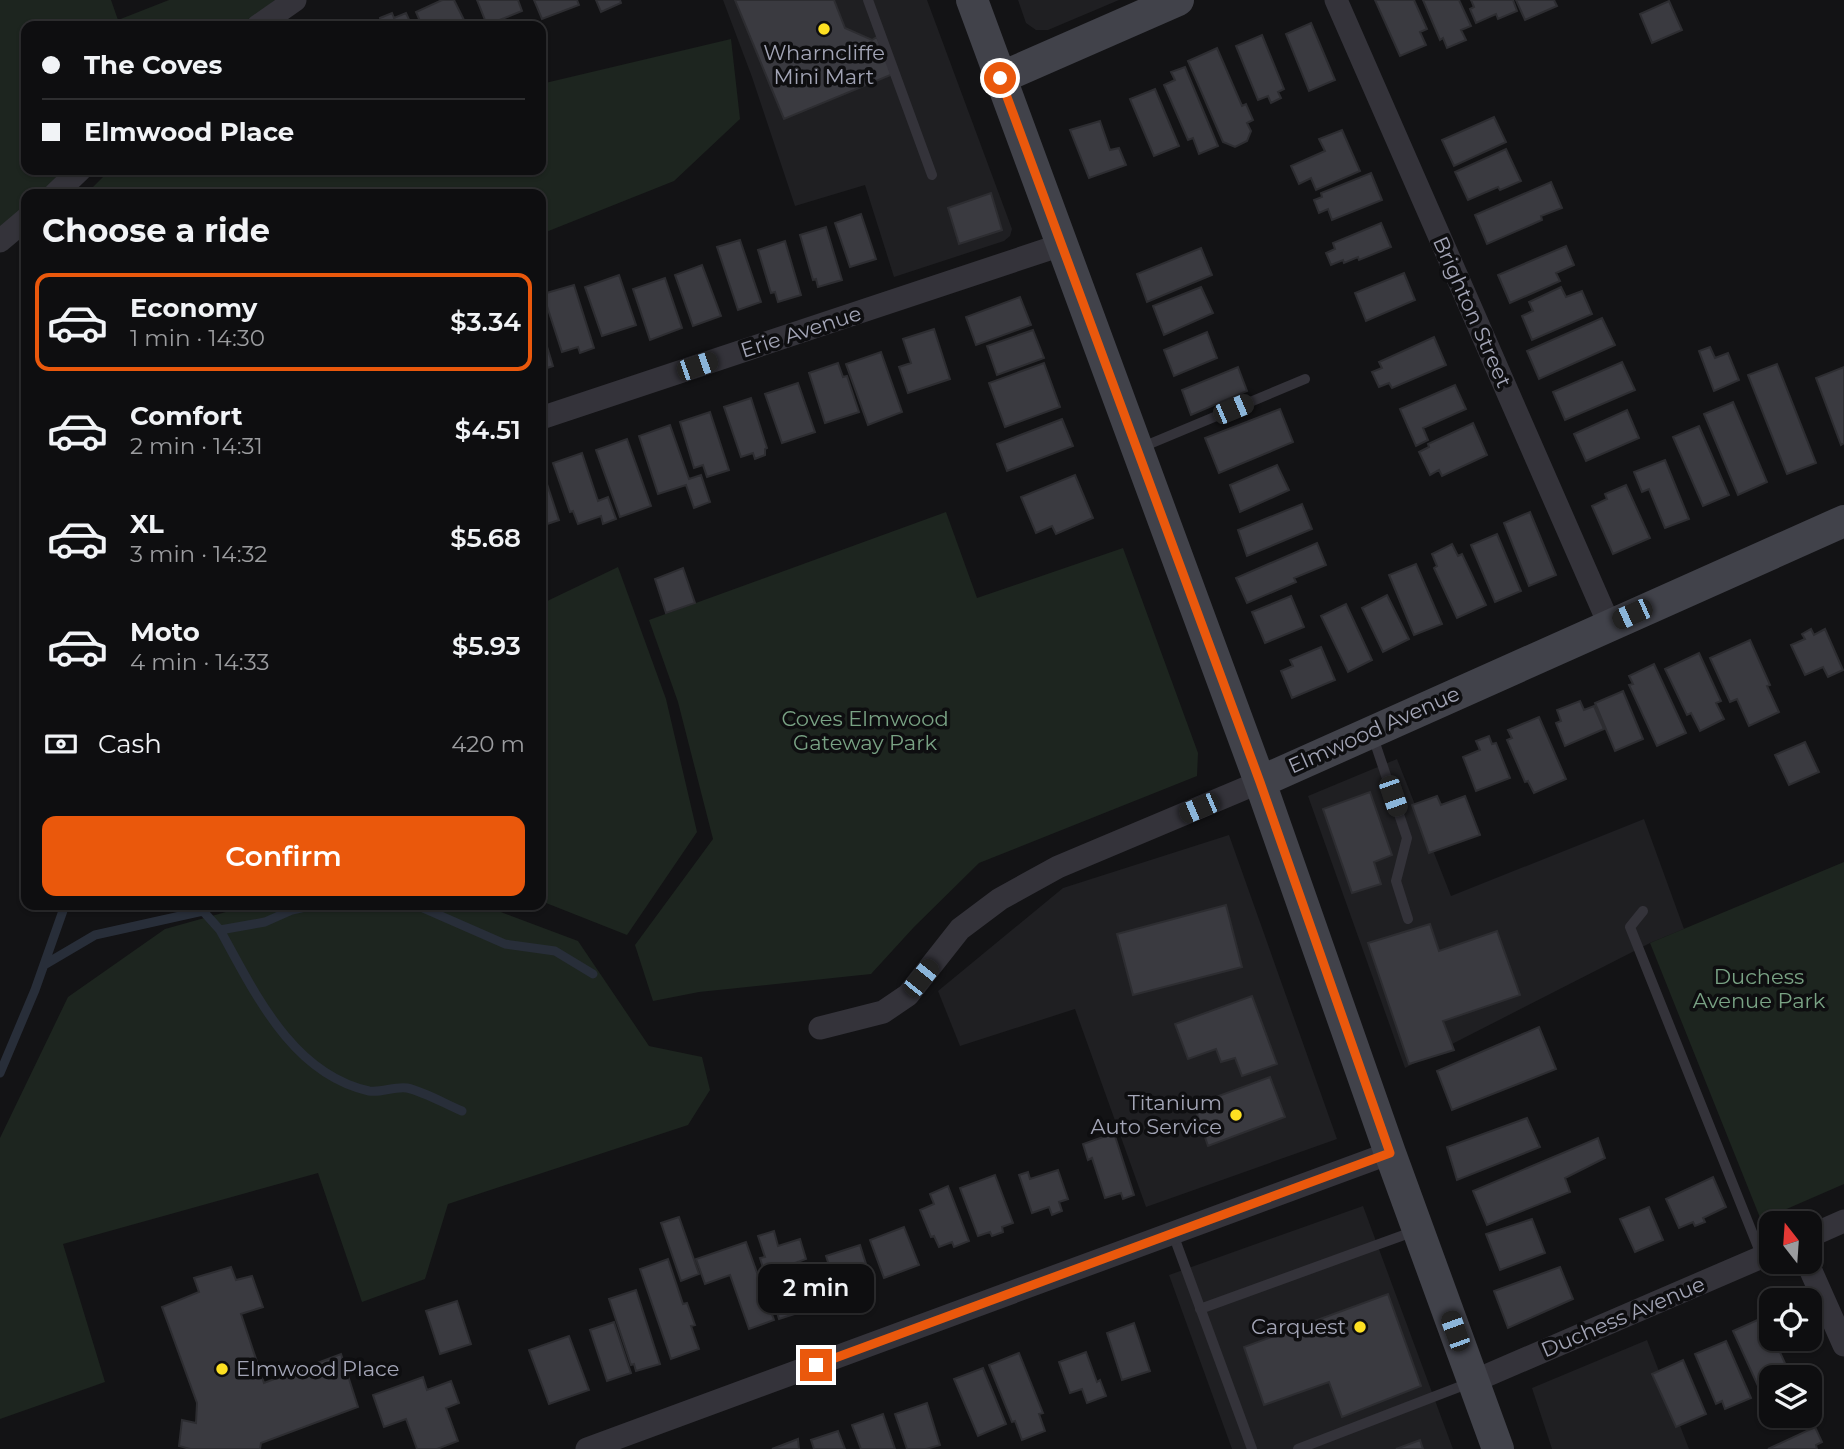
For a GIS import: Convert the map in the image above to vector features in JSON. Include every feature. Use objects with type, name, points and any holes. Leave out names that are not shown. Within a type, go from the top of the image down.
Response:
[{"type":"main road","points":[[972,0],[1260,782],[1390,1153],[1498,1449]]},
{"type":"main road","points":[[1000,78],[1178,0]]},
{"type":"main road","name":"Elmwood Avenue","points":[[1260,782],[1844,521]]},
{"type":"street","points":[[265,21],[295,0]]},
{"type":"street","name":"Brighton Street","points":[[1336,0],[1609,624]]},
{"type":"street","points":[[60,189],[75,175]]},
{"type":"street","points":[[0,242],[21,223]]},
{"type":"street","name":"Erie Avenue","points":[[546,416],[1062,245]]},
{"type":"street","name":"Elmwood Avenue","points":[[820,1028],[883,1012],[908,995],[961,929],[1000,899],[1058,867],[1260,782]]},
{"type":"street","points":[[586,1449],[1390,1153]]},
{"type":"street","points":[[1822,1230],[1844,1220]]},
{"type":"street","name":"Duchess Avenue","points":[[1474,1381],[1759,1258]]},
{"type":"street","points":[[1812,1274],[1844,1345]]},
{"type":"lane","points":[[868,0],[932,175]]},
{"type":"lane","points":[[1137,449],[1305,379]]},
{"type":"lane","points":[[1371,731],[1407,838],[1396,881],[1408,919]]},
{"type":"lane","points":[[1643,911],[1630,927],[1759,1236]]},
{"type":"lane","points":[[1200,1309],[1418,1230]]},
{"type":"lane","points":[[1173,1234],[1252,1449]]},
{"type":"lane","points":[[1298,1449],[1474,1381]]},
{"type":"shaded area","points":[[723,0],[927,0],[1012,229],[1010,236],[1004,241],[894,277],[865,185],[795,206]]},
{"type":"shaded area","points":[[1018,0],[1119,0],[1048,30],[1036,30],[1026,23]]},
{"type":"shaded area","points":[[1397,759],[1451,896],[1644,819],[1684,929],[1650,943],[1405,1068],[1308,796]]},
{"type":"shaded area","points":[[1229,835],[1337,1139],[1146,1207],[1075,1009],[960,1046],[938,991],[1063,888]]},
{"type":"shaded area","points":[[1363,1206],[1453,1449],[1232,1449],[1169,1275]]},
{"type":"shaded area","points":[[1647,1340],[1689,1449],[1552,1449],[1532,1388]]},
{"type":"green space","points":[[0,0],[111,0],[118,20],[169,0],[275,0],[250,21],[21,21],[21,175],[69,175],[53,189],[21,189],[21,216],[0,234]]},
{"type":"green space","points":[[731,39],[740,119],[674,181],[546,232],[546,189],[91,189],[105,175],[546,175],[546,83]]},
{"type":"green space","name":"Coves Elmwood Gateway Park","points":[[946,512],[977,598],[1123,548],[1198,753],[1197,776],[979,863],[871,974],[699,992],[653,1001],[635,945],[713,839],[678,702],[649,620]]},
{"type":"green space","points":[[618,567],[666,699],[697,832],[627,935],[546,903],[546,602]]},
{"type":"green space","name":"Duchess Avenue Park","points":[[1844,862],[1844,1184],[1782,1211],[1759,1211],[1759,1215],[1650,943]]},
{"type":"green space","points":[[233,910],[495,910],[578,941],[649,1046],[702,1057],[710,1090],[688,1125],[448,1204],[425,1279],[362,1302],[318,1173],[63,1244],[105,1382],[0,1419],[0,1138],[68,997],[165,929]]},
{"type":"building","points":[[442,0],[454,0],[464,21],[420,21],[416,12]]},
{"type":"building","points":[[477,0],[518,0],[522,11],[497,21],[485,21]]},
{"type":"building","points":[[534,0],[577,0],[579,5],[542,19]]},
{"type":"building","points":[[596,0],[620,0],[621,3],[601,12]]},
{"type":"building","points":[[735,0],[834,0],[845,28],[872,40],[877,37],[893,74],[784,119]]},
{"type":"building","points":[[1375,0],[1414,0],[1427,29],[1420,32],[1426,45],[1400,56]]},
{"type":"building","points":[[1423,0],[1459,0],[1471,26],[1461,30],[1466,40],[1447,48],[1443,38],[1440,40]]},
{"type":"building","points":[[1471,0],[1513,0],[1517,11],[1498,19],[1496,14],[1476,23],[1470,9],[1474,7]]},
{"type":"building","points":[[1516,0],[1554,0],[1557,6],[1525,20]]},
{"type":"building","points":[[1669,1],[1682,30],[1652,43],[1640,14]]},
{"type":"building","points":[[392,13],[394,18],[406,13],[410,21],[380,21],[380,18]]},
{"type":"building","points":[[1311,23],[1335,80],[1309,91],[1286,34]]},
{"type":"building","points":[[1262,35],[1284,89],[1278,92],[1281,98],[1271,103],[1268,96],[1258,100],[1236,46]]},
{"type":"building","points":[[1217,48],[1242,106],[1246,104],[1253,120],[1247,123],[1251,131],[1247,141],[1235,147],[1223,142],[1188,61]]},
{"type":"building","points":[[1185,67],[1218,146],[1199,154],[1193,138],[1188,140],[1164,85],[1175,80],[1171,72]]},
{"type":"building","points":[[1155,89],[1179,146],[1154,156],[1130,99]]},
{"type":"building","points":[[1494,117],[1506,142],[1454,166],[1442,140]]},
{"type":"building","points":[[1100,121],[1110,150],[1119,148],[1126,165],[1089,178],[1070,130]]},
{"type":"building","points":[[1342,130],[1360,171],[1316,190],[1311,178],[1299,184],[1291,166],[1325,151],[1319,139]]},
{"type":"building","points":[[1506,149],[1521,181],[1500,190],[1498,187],[1468,200],[1455,172]]},
{"type":"building","points":[[1371,173],[1382,200],[1332,220],[1328,209],[1319,213],[1314,200],[1322,197],[1321,193]]},
{"type":"building","points":[[1551,182],[1562,208],[1541,216],[1542,220],[1487,244],[1475,215]]},
{"type":"building","points":[[991,193],[1002,230],[959,244],[948,208]]},
{"type":"building","points":[[861,214],[876,259],[850,267],[835,223]]},
{"type":"building","points":[[1381,223],[1391,247],[1359,260],[1358,257],[1331,265],[1326,253],[1335,249],[1333,243]]},
{"type":"building","points":[[826,227],[842,280],[818,287],[816,279],[813,280],[800,235]]},
{"type":"building","points":[[740,240],[761,302],[738,310],[717,247]]},
{"type":"building","points":[[785,241],[801,295],[778,302],[775,292],[771,293],[758,250]]},
{"type":"building","points":[[1566,246],[1574,265],[1556,273],[1560,281],[1510,303],[1498,275]]},
{"type":"building","points":[[1201,248],[1212,275],[1147,302],[1137,274]]},
{"type":"building","points":[[702,265],[721,316],[693,326],[675,275]]},
{"type":"building","points":[[1404,273],[1415,300],[1366,321],[1355,293]]},
{"type":"building","points":[[619,275],[636,325],[602,336],[585,287]]},
{"type":"building","points":[[665,278],[682,328],[650,340],[633,289]]},
{"type":"building","points":[[574,285],[594,348],[580,353],[578,347],[562,352],[546,303],[546,293]]},
{"type":"building","points":[[1201,287],[1213,313],[1164,335],[1153,306]]},
{"type":"building","points":[[1561,287],[1566,297],[1582,291],[1592,314],[1532,340],[1522,316],[1533,311],[1529,302]]},
{"type":"building","points":[[1020,297],[1031,325],[976,345],[966,317]]},
{"type":"building","points":[[1602,318],[1615,345],[1539,379],[1527,351]]},
{"type":"building","points":[[934,329],[950,379],[908,393],[899,367],[911,363],[903,339]]},
{"type":"building","points":[[1033,330],[1044,358],[997,375],[987,346]]},
{"type":"building","points":[[1207,332],[1217,358],[1174,376],[1164,350]]},
{"type":"building","points":[[1434,337],[1446,365],[1392,388],[1389,383],[1379,387],[1372,372],[1382,368],[1379,362]]},
{"type":"building","points":[[546,343],[553,366],[546,368]]},
{"type":"building","points":[[1710,347],[1715,358],[1728,353],[1739,380],[1714,391],[1699,351]]},
{"type":"building","points":[[881,352],[902,412],[868,425],[846,364]]},
{"type":"building","points":[[1622,362],[1635,390],[1565,420],[1553,392]]},
{"type":"building","points":[[838,363],[843,377],[847,376],[859,412],[825,423],[809,373]]},
{"type":"building","points":[[1044,363],[1060,407],[1005,427],[989,383]]},
{"type":"building","points":[[1777,364],[1816,463],[1787,474],[1748,375]]},
{"type":"building","points":[[1238,367],[1247,391],[1191,415],[1182,390]]},
{"type":"building","points":[[1844,367],[1844,443],[1841,445],[1816,378]]},
{"type":"building","points":[[798,383],[815,432],[782,443],[765,394]]},
{"type":"building","points":[[1455,385],[1466,409],[1423,428],[1428,440],[1416,446],[1400,409]]},
{"type":"building","points":[[751,398],[767,448],[765,455],[755,459],[753,453],[741,457],[724,407]]},
{"type":"building","points":[[1733,402],[1767,482],[1738,495],[1704,414]]},
{"type":"building","points":[[1280,409],[1293,442],[1219,473],[1205,438]]},
{"type":"building","points":[[1627,410],[1639,438],[1586,461],[1574,434]]},
{"type":"building","points":[[710,412],[729,470],[707,477],[703,465],[694,468],[680,422]]},
{"type":"building","points":[[1062,419],[1073,446],[1007,471],[997,444]]},
{"type":"building","points":[[1473,423],[1487,455],[1442,476],[1439,470],[1430,475],[1419,452],[1429,447],[1428,444]]},
{"type":"building","points":[[670,425],[689,479],[701,475],[710,502],[694,508],[686,485],[658,494],[639,436]]},
{"type":"building","points":[[1699,426],[1729,495],[1703,506],[1673,437]]},
{"type":"building","points":[[627,439],[651,506],[620,517],[596,450]]},
{"type":"building","points":[[582,453],[598,501],[608,497],[616,519],[603,524],[601,516],[578,524],[573,511],[570,512],[553,463]]},
{"type":"building","points":[[1665,460],[1689,519],[1665,528],[1649,489],[1642,492],[1634,472]]},
{"type":"building","points":[[1277,465],[1289,490],[1240,512],[1230,485]]},
{"type":"building","points":[[1075,475],[1093,518],[1056,534],[1052,526],[1036,533],[1021,497]]},
{"type":"building","points":[[546,481],[559,520],[546,524]]},
{"type":"building","points":[[1626,485],[1650,538],[1613,554],[1592,506],[1607,499],[1605,494]]},
{"type":"building","points":[[1302,504],[1312,529],[1247,556],[1238,530]]},
{"type":"building","points":[[1530,512],[1556,575],[1529,586],[1504,523]]},
{"type":"building","points":[[1497,534],[1521,591],[1495,602],[1471,545]]},
{"type":"building","points":[[1317,543],[1326,565],[1294,578],[1296,582],[1247,603],[1236,578]]},
{"type":"building","points":[[1452,544],[1458,556],[1462,554],[1486,605],[1457,618],[1434,568],[1437,566],[1432,554]]},
{"type":"building","points":[[1416,564],[1442,624],[1414,635],[1389,575]]},
{"type":"building","points":[[683,568],[695,603],[666,613],[655,579]]},
{"type":"building","points":[[1387,595],[1409,639],[1383,652],[1362,608]]},
{"type":"building","points":[[1291,596],[1304,627],[1265,643],[1252,612]]},
{"type":"building","points":[[1346,604],[1372,660],[1348,672],[1321,616]]},
{"type":"building","points":[[1811,629],[1814,635],[1825,629],[1843,670],[1828,677],[1823,667],[1805,675],[1791,645],[1805,639],[1802,634]]},
{"type":"building","points":[[1750,640],[1779,712],[1749,726],[1737,699],[1730,702],[1710,658]]},
{"type":"building","points":[[1321,647],[1335,680],[1292,698],[1281,671],[1293,666],[1290,660]]},
{"type":"building","points":[[1699,653],[1721,701],[1716,703],[1724,719],[1700,731],[1691,713],[1687,715],[1665,669]]},
{"type":"building","points":[[1654,664],[1686,733],[1657,746],[1629,685],[1633,684],[1629,676]]},
{"type":"building","points":[[1623,691],[1643,739],[1615,751],[1595,703]]},
{"type":"building","points":[[1580,701],[1584,710],[1594,706],[1604,729],[1565,746],[1556,723],[1561,721],[1557,710]]},
{"type":"building","points":[[1539,717],[1566,779],[1534,793],[1528,781],[1525,782],[1507,740],[1512,738],[1508,730]]},
{"type":"building","points":[[1489,736],[1492,744],[1496,743],[1510,778],[1476,791],[1463,757],[1480,750],[1476,741]]},
{"type":"building","points":[[1805,742],[1819,772],[1789,785],[1775,755]]},
{"type":"building","points":[[1370,792],[1392,855],[1374,862],[1381,884],[1352,893],[1323,809]]},
{"type":"building","points":[[1437,796],[1441,805],[1465,796],[1480,835],[1429,853],[1412,805]]},
{"type":"building","points":[[1226,905],[1242,967],[1133,995],[1117,934]]},
{"type":"building","points":[[1430,924],[1439,951],[1497,931],[1520,995],[1443,1021],[1454,1050],[1409,1064],[1368,943]]},
{"type":"building","points":[[1252,996],[1277,1064],[1242,1076],[1235,1058],[1221,1062],[1216,1049],[1188,1059],[1175,1024]]},
{"type":"building","points":[[1539,1027],[1556,1069],[1452,1110],[1437,1071]]},
{"type":"building","points":[[1270,1077],[1285,1117],[1208,1146],[1194,1105]]},
{"type":"building","points":[[1527,1118],[1540,1147],[1457,1180],[1447,1147]]},
{"type":"building","points":[[1114,1133],[1134,1195],[1123,1199],[1121,1193],[1105,1198],[1092,1158],[1088,1160],[1083,1144]]},
{"type":"building","points":[[1598,1138],[1605,1158],[1565,1178],[1570,1192],[1487,1225],[1473,1191]]},
{"type":"building","points":[[1058,1170],[1068,1199],[1059,1202],[1062,1211],[1052,1215],[1049,1207],[1032,1213],[1019,1175],[1028,1172],[1030,1179]]},
{"type":"building","points":[[995,1175],[1013,1223],[1002,1227],[1003,1232],[992,1236],[990,1232],[978,1236],[960,1188]]},
{"type":"building","points":[[1713,1177],[1726,1207],[1703,1218],[1705,1222],[1695,1226],[1693,1222],[1679,1228],[1666,1199]]},
{"type":"building","points":[[948,1186],[969,1241],[954,1247],[952,1242],[939,1247],[934,1236],[931,1237],[920,1210],[934,1204],[930,1194]]},
{"type":"building","points":[[1649,1207],[1663,1240],[1635,1252],[1620,1219]]},
{"type":"building","points":[[679,1217],[699,1274],[681,1281],[661,1223]]},
{"type":"building","points":[[1532,1219],[1545,1253],[1500,1270],[1486,1234]]},
{"type":"building","points":[[904,1227],[919,1265],[884,1278],[870,1240]]},
{"type":"building","points":[[774,1231],[778,1246],[800,1239],[806,1259],[792,1264],[807,1310],[779,1319],[760,1258],[765,1257],[758,1236]]},
{"type":"building","points":[[746,1242],[774,1320],[749,1329],[730,1275],[705,1284],[696,1259]]},
{"type":"building","points":[[860,1245],[872,1283],[838,1294],[826,1256]]},
{"type":"building","points":[[668,1259],[683,1304],[687,1303],[695,1325],[691,1326],[699,1349],[671,1359],[640,1269]]},
{"type":"building","name":"Elmwood Place","points":[[231,1267],[236,1280],[252,1276],[263,1307],[241,1314],[264,1383],[341,1354],[358,1407],[261,1443],[260,1449],[190,1449],[179,1446],[182,1420],[196,1423],[197,1403],[162,1307],[199,1292],[194,1278]]},
{"type":"building","points":[[1560,1267],[1573,1299],[1508,1328],[1494,1291]]},
{"type":"building","points":[[636,1290],[660,1364],[636,1371],[634,1364],[631,1365],[609,1299]]},
{"type":"building","points":[[1388,1294],[1421,1386],[1342,1417],[1329,1382],[1264,1405],[1244,1347]]},
{"type":"building","points":[[457,1301],[471,1344],[440,1354],[426,1311]]},
{"type":"building","points":[[1759,1319],[1759,1351],[1779,1351],[1786,1365],[1759,1365],[1758,1386],[1733,1331]]},
{"type":"building","points":[[614,1322],[631,1373],[607,1381],[590,1330]]},
{"type":"building","points":[[1134,1323],[1150,1371],[1122,1380],[1107,1333]]},
{"type":"building","points":[[569,1336],[589,1390],[549,1404],[529,1350]]},
{"type":"building","points":[[1726,1341],[1751,1398],[1725,1409],[1722,1401],[1716,1404],[1695,1354]]},
{"type":"building","points":[[1086,1352],[1097,1382],[1100,1380],[1106,1396],[1087,1403],[1082,1389],[1070,1393],[1059,1362]]},
{"type":"building","points":[[1019,1353],[1043,1413],[1039,1414],[1045,1431],[1022,1440],[989,1365]]},
{"type":"building","points":[[1683,1360],[1706,1414],[1676,1427],[1652,1374]]},
{"type":"building","points":[[983,1368],[1006,1424],[978,1436],[954,1379]]},
{"type":"building","points":[[423,1377],[427,1390],[451,1381],[459,1403],[446,1408],[458,1441],[437,1449],[417,1449],[406,1419],[384,1427],[373,1395]]},
{"type":"building","points":[[927,1403],[940,1445],[926,1449],[907,1449],[895,1414]]},
{"type":"building","points":[[883,1414],[895,1449],[861,1449],[852,1425]]},
{"type":"building","points":[[1813,1428],[1815,1428],[1822,1442],[1816,1445],[1817,1449],[1768,1449]]},
{"type":"building","points":[[838,1431],[845,1449],[814,1449],[811,1440]]},
{"type":"building","points":[[798,1439],[799,1449],[772,1449]]},
{"type":"building","points":[[1420,1440],[1423,1449],[1396,1449]]},
{"type":"waterway","points":[[0,1073],[35,990],[63,910]]},
{"type":"waterway","points":[[44,965],[95,935],[203,911],[220,930],[265,922],[292,910]]},
{"type":"waterway","points":[[427,910],[505,944],[555,951],[593,974]]},
{"type":"waterway","points":[[220,930],[262,1004],[279,1028],[318,1068],[342,1082],[369,1091],[407,1088],[462,1111]]},
{"type":"place","name":"Wharncliffe Mini Mart","points":[[824,29]]},
{"type":"place","name":"Titanium Auto Service","points":[[1236,1115]]},
{"type":"place","name":"Carquest","points":[[1360,1327]]},
{"type":"place","name":"Elmwood Place","points":[[222,1369]]},
{"type":"route","points":[[816,1365],[1390,1153],[1260,782],[1000,78]]}]
